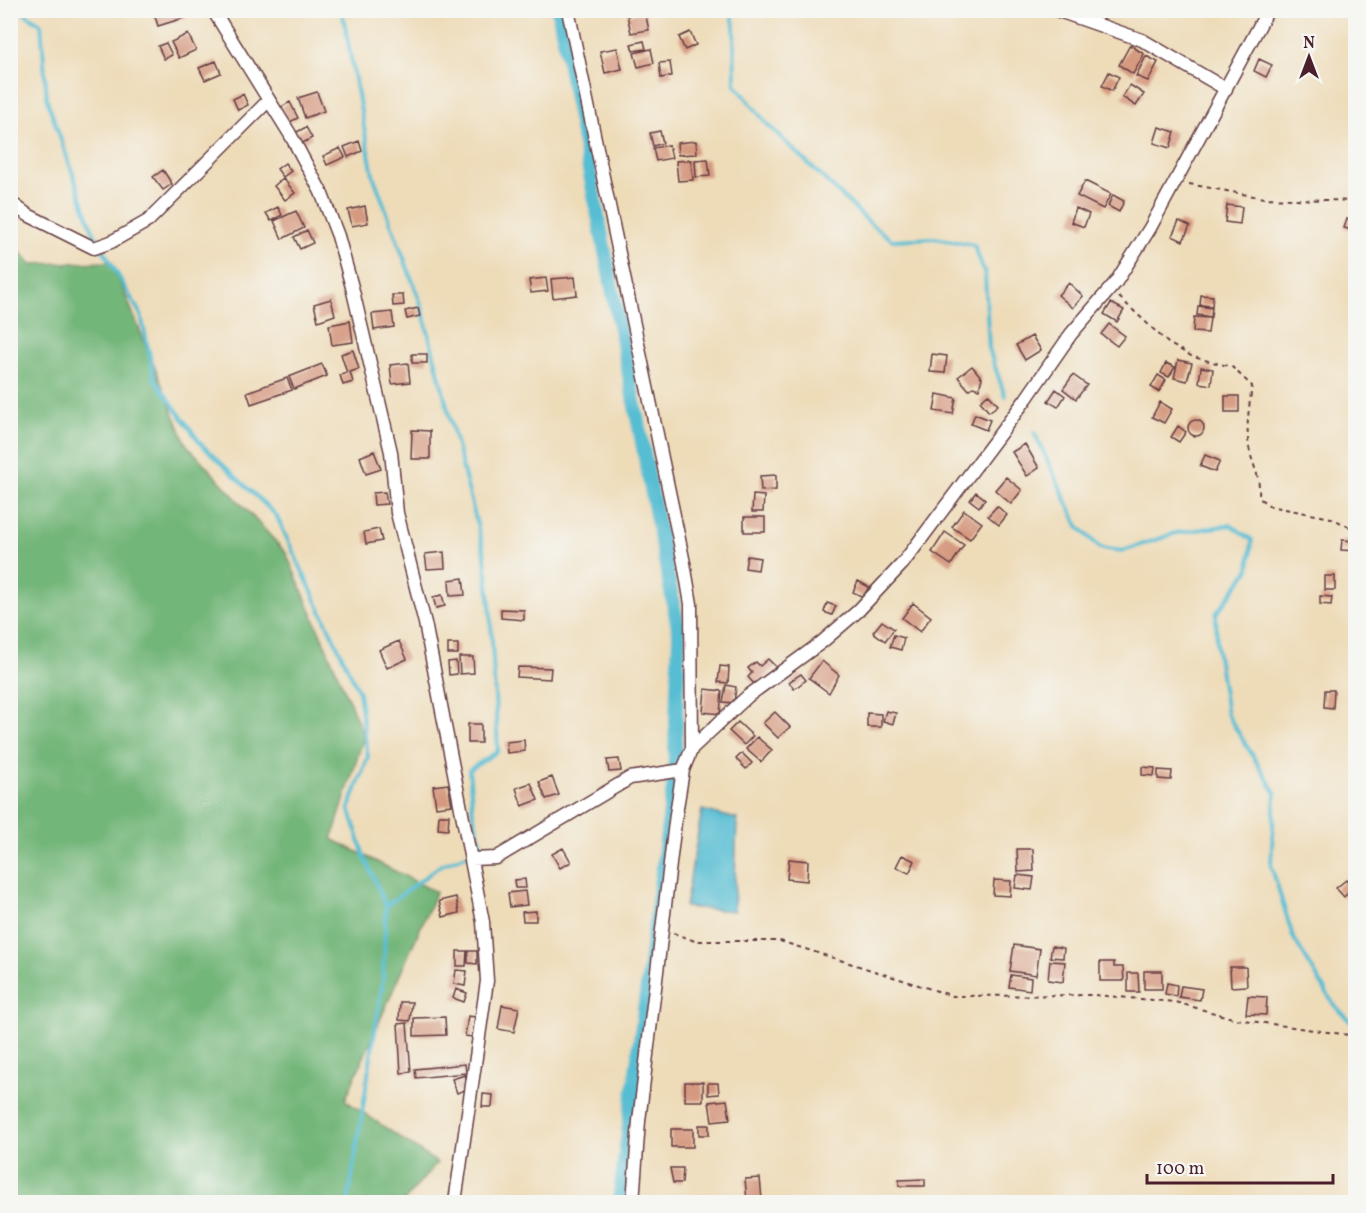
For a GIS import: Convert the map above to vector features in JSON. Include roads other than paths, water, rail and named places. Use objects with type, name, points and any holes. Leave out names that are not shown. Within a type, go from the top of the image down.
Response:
[{"type":"street","points":[[213,10],[269,100],[321,192],[338,236],[352,287],[391,452],[398,513],[425,623],[483,922],[487,981],[456,1203]]},
{"type":"street","points":[[568,10],[691,604],[692,748],[683,770],[662,929],[639,1121],[633,1203]]},
{"type":"street","points":[[1056,10],[1142,40],[1226,89]]},
{"type":"street","points":[[692,748],[747,696],[822,642],[858,611],[903,563],[1026,399],[1071,334],[1110,289],[1150,228],[1268,10]]},
{"type":"street","points":[[10,202],[28,215],[94,248],[111,242],[148,221],[269,100]]},
{"type":"street","points":[[472,860],[496,858],[630,778],[663,771],[683,770]]},
{"type":"water","points":[[702,810],[737,819],[734,911],[685,907]]},
{"type":"waterway","points":[[19,10],[41,24],[47,100],[94,234],[141,315],[155,380],[201,444],[276,515],[359,692],[368,757],[349,808],[364,856],[386,906],[383,980],[348,1202]]},
{"type":"waterway","points":[[342,10],[373,175],[421,304],[485,556],[498,751],[469,770],[473,814],[482,848],[473,852]]},
{"type":"waterway","points":[[558,10],[679,633],[674,780],[619,1202]]},
{"type":"waterway","points":[[731,10],[734,25],[735,84],[767,124],[871,224],[892,240],[935,238],[974,245],[985,274],[989,349],[1005,396]]},
{"type":"waterway","points":[[1034,432],[1078,526],[1100,548],[1123,551],[1176,533],[1231,525],[1252,540],[1249,569],[1216,614],[1217,649],[1227,714],[1275,792],[1271,865],[1293,937],[1334,1005],[1356,1027]]},
{"type":"waterway","points":[[386,906],[441,865],[466,855]]}]
